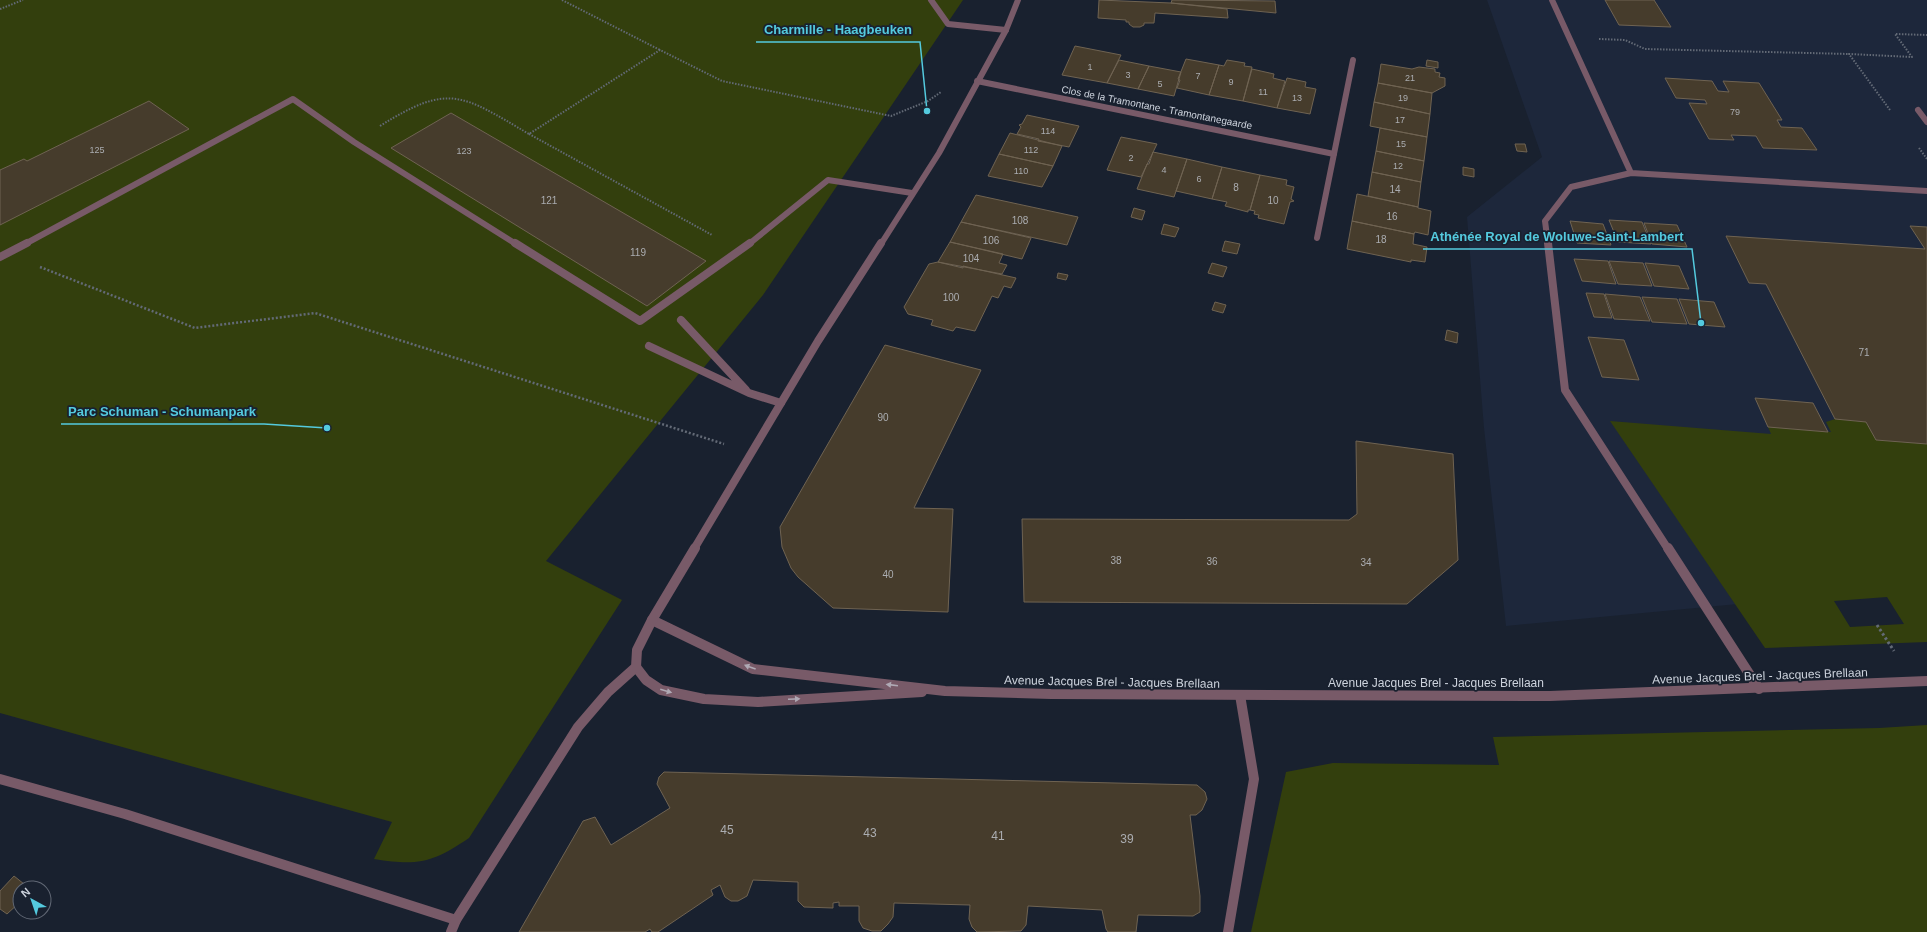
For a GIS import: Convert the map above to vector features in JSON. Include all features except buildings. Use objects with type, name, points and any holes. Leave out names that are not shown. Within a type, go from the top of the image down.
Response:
[{"type":"street","points":[[932,0],[948,24],[1006,30]]},
{"type":"street","points":[[452,932],[456,920],[578,727],[608,692],[636,667],[636,650],[652,620],[818,341],[939,153],[1006,30],[1018,0]]},
{"type":"street","points":[[1552,0],[1631,173]]},
{"type":"street","points":[[1317,238],[1353,60]]},
{"type":"street","name":"Clos de la Tramontane - Tramontanegaarde","points":[[977,81],[1334,154]]},
{"type":"street","points":[[3,256],[293,99],[354,142],[640,321],[740,251],[828,180],[912,193]]},
{"type":"street","points":[[1918,110],[1927,122]]},
{"type":"street","points":[[1759,689],[1565,390],[1545,221],[1571,187],[1631,173],[1927,191]]},
{"type":"street","points":[[681,320],[749,393]]},
{"type":"street","points":[[649,346],[749,393],[781,403]]},
{"type":"street","name":"Avenue Jacques Brel - Jacques Brellaan","points":[[652,620],[753,669],[945,691],[1051,694],[1550,696],[1759,689],[1927,681]]},
{"type":"street","name":"Avenue Jacques Brel - Jacques Brellaan","points":[[636,667],[646,680],[661,690],[704,699],[758,702],[945,691]]},
{"type":"street","points":[[1228,932],[1254,780],[1240,695]]},
{"type":"street","points":[[0,779],[125,814],[456,920]]},
{"type":"path","points":[[0,9],[23,0]]},
{"type":"path","points":[[562,0],[722,81],[891,116],[928,101],[944,89]]},
{"type":"path","points":[[1569,38],[1625,40],[1645,49],[1912,57],[1895,34],[1927,35]]},
{"type":"path","points":[[529,134],[660,50]]},
{"type":"path","points":[[1849,54],[1895,116]]},
{"type":"path","points":[[354,142],[396,116],[425,102],[456,98],[476,105],[740,251]]},
{"type":"path","points":[[1918,147],[1927,159]]},
{"type":"path","points":[[3,256],[195,328],[315,313],[725,444]]},
{"type":"path","points":[[1877,625],[1894,651]]},
{"type":"shaded area","points":[[1487,0],[1927,0],[1927,586],[1506,626],[1484,428],[1467,217],[1542,157]]},
{"type":"green space","points":[[0,0],[963,0],[763,295],[546,561],[622,600],[469,838],[445,853],[434,857],[414,862],[402,862],[374,859],[392,822],[0,713]]},
{"type":"green space","points":[[1835,419],[1866,422],[1876,440],[1927,444],[1927,642],[1765,648],[1610,421],[1771,434],[1768,427],[1831,432],[1826,422]],"holes":[[[1887,597],[1904,624],[1850,627],[1834,601]]]},
{"type":"green space","points":[[1927,725],[1927,932],[1251,932],[1286,772],[1333,763],[1499,765],[1493,737],[1879,728]]},
{"type":"place","name":"Charmille - Haagbeuken","points":[[927,111]]},
{"type":"place","name":"Athénée Royal de Woluwe-Saint-Lambert","points":[[1701,323]]},
{"type":"place","name":"Parc Schuman - Schumanpark","points":[[327,428]]}]
